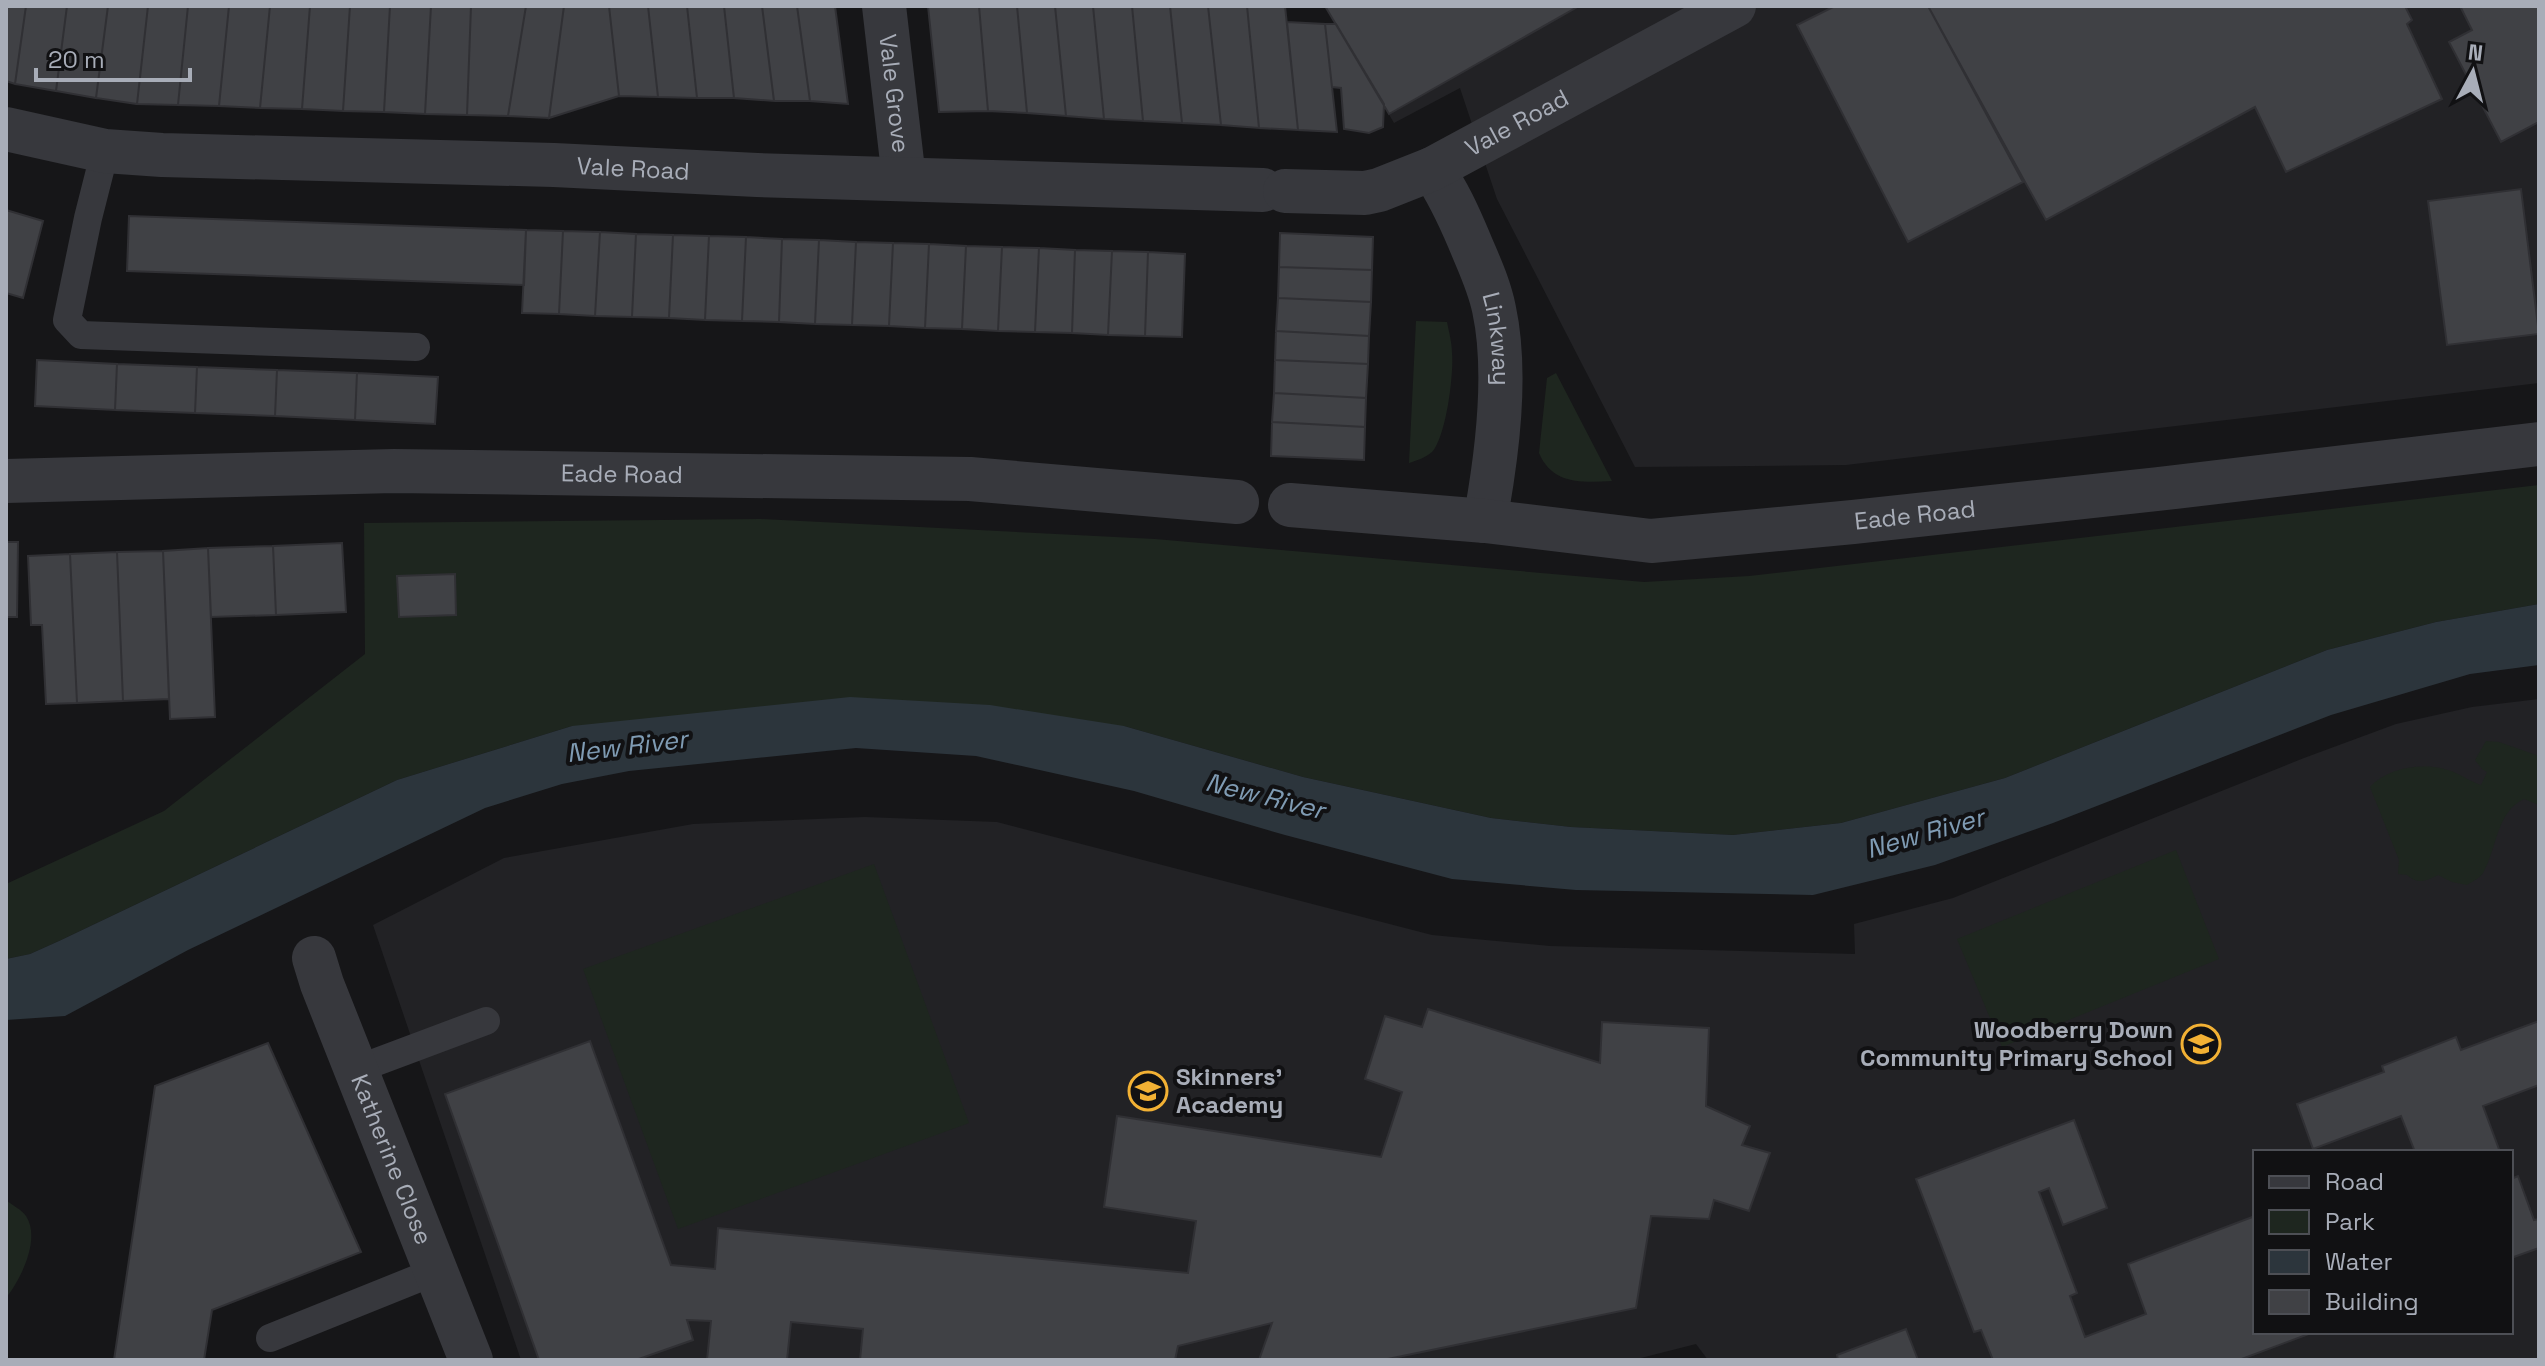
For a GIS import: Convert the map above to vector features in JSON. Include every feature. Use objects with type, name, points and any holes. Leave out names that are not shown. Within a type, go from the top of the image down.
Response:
[{"type":"street","name":"Vale Grove","points":[[884,6],[904,179]]},
{"type":"street","name":"Vale Road","points":[[6,129],[105,151],[162,155],[1365,193],[1432,169],[1734,6]]},
{"type":"street","name":"Linkway","points":[[1432,169],[1449,194],[1487,283],[1499,337],[1501,377],[1485,521]]},
{"type":"street","name":"Eade Road","points":[[1290,505],[1485,521],[1651,541],[1898,517],[2539,444]]},
{"type":"street","name":"Eade Road","points":[[6,481],[394,471],[970,479],[1237,502]]},
{"type":"street","name":"Katherine Close","points":[[314,958],[355,1070],[471,1360]]},
{"type":"lane","points":[[105,151],[67,320],[81,335],[416,347]]},
{"type":"lane","points":[[355,1070],[486,1021]]},
{"type":"lane","points":[[270,1338],[434,1272]]},
{"type":"shaded area","points":[[1325,6],[2539,6],[2539,383],[1846,465],[1635,467],[1497,199],[1460,88],[1394,123]]},
{"type":"shaded area","name":"Skinners' Academy","points":[[2539,699],[2539,1360],[1708,1360],[1696,1344],[1633,1360],[521,1360],[373,925],[504,858],[693,824],[865,817],[997,822],[1432,935],[1550,946],[1855,954],[1854,924],[1953,898],[2396,724],[2472,707]]},
{"type":"green space","points":[[1416,321],[1447,322],[1452,349],[1452,375],[1445,420],[1437,444],[1432,452],[1409,463]]},
{"type":"green space","points":[[1556,373],[1612,481],[1589,482],[1560,476],[1552,471],[1539,453],[1547,378]]},
{"type":"green space","points":[[2539,485],[2539,604],[2436,622],[2327,650],[2005,778],[1841,823],[1733,835],[1571,827],[1491,818],[1303,777],[1124,726],[572,726],[397,780],[59,941],[30,954],[6,959],[6,884],[164,811],[365,654],[364,523],[760,519],[1155,539],[1644,582],[1749,576]]},
{"type":"green space","points":[[2486,741],[2499,742],[2539,756],[2539,805],[2524,799],[2515,805],[2502,822],[2483,873],[2467,885],[2438,875],[2418,881],[2398,874],[2399,860],[2370,787],[2389,774],[2412,767],[2448,770],[2481,785],[2487,772],[2475,760]]},
{"type":"green space","points":[[2176,850],[2219,959],[2002,1047],[1957,939]]},
{"type":"green space","points":[[874,864],[969,1123],[678,1229],[583,969]]},
{"type":"green space","points":[[6,1200],[26,1216],[31,1236],[23,1270],[6,1298]]},
{"type":"water","name":"New River","points":[[2539,604],[2539,665],[2470,674],[2331,715],[2053,823],[1935,865],[1813,895],[1576,890],[1452,879],[1134,791],[976,756],[856,748],[629,771],[562,784],[485,808],[188,950],[65,1016],[6,1020],[6,959],[30,954],[59,941],[397,780],[572,726],[850,697],[990,705],[1124,726],[1303,777],[1491,818],[1571,827],[1733,835],[1841,823],[2005,778],[2327,650],[2436,622]]},
{"type":"building","points":[[6,6],[26,6],[15,84],[6,81]]},
{"type":"building","points":[[26,6],[67,6],[56,91],[15,84]]},
{"type":"building","points":[[67,6],[108,6],[96,98],[56,91]]},
{"type":"building","points":[[108,6],[148,6],[137,104],[96,98]]},
{"type":"building","points":[[148,6],[188,6],[178,105],[137,104]]},
{"type":"building","points":[[188,6],[229,6],[219,106],[178,105]]},
{"type":"building","points":[[229,6],[270,6],[260,108],[219,106]]},
{"type":"building","points":[[270,6],[310,6],[302,109],[260,108]]},
{"type":"building","points":[[310,6],[350,6],[343,111],[302,109]]},
{"type":"building","points":[[350,6],[390,6],[384,112],[343,111]]},
{"type":"building","points":[[390,6],[431,6],[425,114],[384,112]]},
{"type":"building","points":[[431,6],[471,6],[467,115],[425,114]]},
{"type":"building","points":[[471,6],[526,6],[508,116],[467,115]]},
{"type":"building","points":[[526,6],[564,6],[549,118],[508,116]]},
{"type":"building","points":[[564,6],[609,6],[619,96],[549,118]]},
{"type":"building","points":[[609,6],[648,6],[658,97],[619,96]]},
{"type":"building","points":[[648,6],[687,6],[697,98],[658,97]]},
{"type":"building","points":[[687,6],[724,6],[734,98],[697,98]]},
{"type":"building","points":[[724,6],[762,6],[774,101],[734,98]]},
{"type":"building","points":[[762,6],[797,6],[810,101],[774,101]]},
{"type":"building","points":[[797,6],[835,6],[848,104],[810,101]]},
{"type":"building","points":[[928,6],[979,6],[988,111],[939,112]]},
{"type":"building","points":[[979,6],[1017,6],[1027,113],[988,111]]},
{"type":"building","points":[[1017,6],[1055,6],[1066,116],[1027,113]]},
{"type":"building","points":[[1055,6],[1093,6],[1104,119],[1066,116]]},
{"type":"building","points":[[1093,6],[1132,6],[1143,121],[1104,119]]},
{"type":"building","points":[[1132,6],[1170,6],[1182,123],[1143,121]]},
{"type":"building","points":[[1170,6],[1208,6],[1221,125],[1182,123]]},
{"type":"building","points":[[1208,6],[1247,6],[1259,128],[1221,125]]},
{"type":"building","points":[[1247,6],[1285,6],[1298,130],[1259,128]]},
{"type":"building","points":[[1325,6],[1579,6],[1389,114]]},
{"type":"building","points":[[1835,6],[1928,6],[2023,182],[1908,242],[1797,25]]},
{"type":"building","points":[[1928,6],[2405,6],[2412,20],[2407,24],[2442,99],[2286,172],[2255,107],[2046,220]]},
{"type":"building","points":[[2460,6],[2539,6],[2539,122],[2501,142],[2449,42],[2472,30]]},
{"type":"building","points":[[1287,22],[1325,24],[1337,132],[1298,130]]},
{"type":"building","points":[[1325,24],[1336,24],[1384,104],[1383,127],[1369,133],[1344,129],[1341,88],[1332,87]]},
{"type":"building","points":[[2521,189],[2539,334],[2447,345],[2428,201]]},
{"type":"building","points":[[6,210],[43,221],[23,298],[6,293]]},
{"type":"building","points":[[129,216],[526,230],[524,285],[127,271]]},
{"type":"building","points":[[526,230],[563,231],[559,314],[522,313]]},
{"type":"building","points":[[563,231],[600,232],[595,316],[559,314]]},
{"type":"building","points":[[600,232],[636,234],[632,317],[595,316]]},
{"type":"building","points":[[1280,233],[1373,237],[1372,270],[1279,267]]},
{"type":"building","points":[[636,234],[673,235],[669,318],[632,317]]},
{"type":"building","points":[[673,235],[709,236],[705,320],[669,318]]},
{"type":"building","points":[[709,236],[746,237],[742,321],[705,320]]},
{"type":"building","points":[[746,237],[782,239],[779,322],[742,321]]},
{"type":"building","points":[[782,239],[819,240],[815,324],[779,322]]},
{"type":"building","points":[[819,240],[856,242],[852,325],[815,324]]},
{"type":"building","points":[[856,242],[893,243],[889,326],[852,325]]},
{"type":"building","points":[[893,243],[929,244],[925,328],[889,326]]},
{"type":"building","points":[[929,244],[966,246],[962,329],[925,328]]},
{"type":"building","points":[[966,246],[1002,247],[998,331],[962,329]]},
{"type":"building","points":[[1002,247],[1039,248],[1035,332],[998,331]]},
{"type":"building","points":[[1039,248],[1075,250],[1072,333],[1035,332]]},
{"type":"building","points":[[1075,250],[1112,251],[1108,335],[1072,333]]},
{"type":"building","points":[[1112,251],[1148,252],[1145,336],[1108,335]]},
{"type":"building","points":[[1148,252],[1185,254],[1182,337],[1145,336]]},
{"type":"building","points":[[1279,267],[1372,270],[1371,302],[1278,298]]},
{"type":"building","points":[[1278,298],[1371,302],[1369,336],[1276,331]]},
{"type":"building","points":[[1276,331],[1369,336],[1368,364],[1275,360]]},
{"type":"building","points":[[37,360],[117,364],[115,410],[35,406]]},
{"type":"building","points":[[1275,360],[1368,364],[1366,398],[1274,393]]},
{"type":"building","points":[[117,364],[197,367],[195,413],[115,410]]},
{"type":"building","points":[[197,367],[277,370],[275,416],[195,413]]},
{"type":"building","points":[[277,370],[357,373],[355,420],[275,416]]},
{"type":"building","points":[[357,373],[438,377],[435,424],[355,420]]},
{"type":"building","points":[[1274,393],[1366,398],[1365,427],[1272,422]]},
{"type":"building","points":[[1272,422],[1365,427],[1364,460],[1271,456]]},
{"type":"building","points":[[6,542],[18,542],[17,617],[6,617]]},
{"type":"building","points":[[342,543],[346,612],[276,615],[273,546]]},
{"type":"building","points":[[273,546],[276,615],[211,617],[208,548]]},
{"type":"building","points":[[208,548],[215,717],[170,719],[163,551]]},
{"type":"building","points":[[163,551],[169,699],[123,701],[117,552]]},
{"type":"building","points":[[117,552],[123,701],[77,703],[70,554]]},
{"type":"building","points":[[70,554],[77,703],[46,704],[42,625],[31,625],[28,556]]},
{"type":"building","points":[[455,574],[456,615],[399,617],[397,576]]},
{"type":"building","points":[[1428,1009],[1600,1063],[1602,1022],[1709,1028],[1706,1106],[1750,1126],[1742,1145],[1770,1153],[1749,1211],[1714,1200],[1709,1219],[1651,1216],[1636,1308],[1383,1360],[1259,1360],[1272,1323],[1178,1346],[1175,1360],[860,1360],[863,1329],[791,1322],[787,1360],[707,1360],[711,1321],[687,1320],[693,1340],[636,1360],[539,1360],[445,1094],[590,1041],[671,1265],[715,1269],[718,1228],[1188,1273],[1196,1221],[1104,1207],[1117,1116],[1381,1157],[1402,1092],[1365,1079],[1385,1016],[1422,1027]]},
{"type":"building","points":[[2539,1021],[2539,1085],[2483,1106],[2499,1150],[2414,1150],[2401,1116],[2313,1149],[2297,1104],[2384,1072],[2382,1066],[2456,1037],[2461,1050]]},
{"type":"building","points":[[268,1043],[361,1252],[212,1310],[204,1360],[114,1360],[155,1086]]},
{"type":"building","points":[[2074,1120],[2107,1208],[2063,1225],[2049,1188],[2039,1192],[2077,1293],[2070,1296],[2085,1337],[2146,1314],[2128,1264],[2253,1217],[2253,1334],[2309,1334],[2239,1360],[1993,1360],[1981,1330],[1974,1332],[1916,1179]]},
{"type":"building","points":[[2518,1176],[2534,1220],[2539,1219],[2539,1248],[2513,1257],[2513,1178]]},
{"type":"building","points":[[1906,1329],[1918,1360],[1838,1360],[1837,1355]]},
{"type":"place","name":"Woodberry Down Community Primary School","points":[[2201,1044]]},
{"type":"place","name":"Skinners' Academy","points":[[1148,1091]]}]
